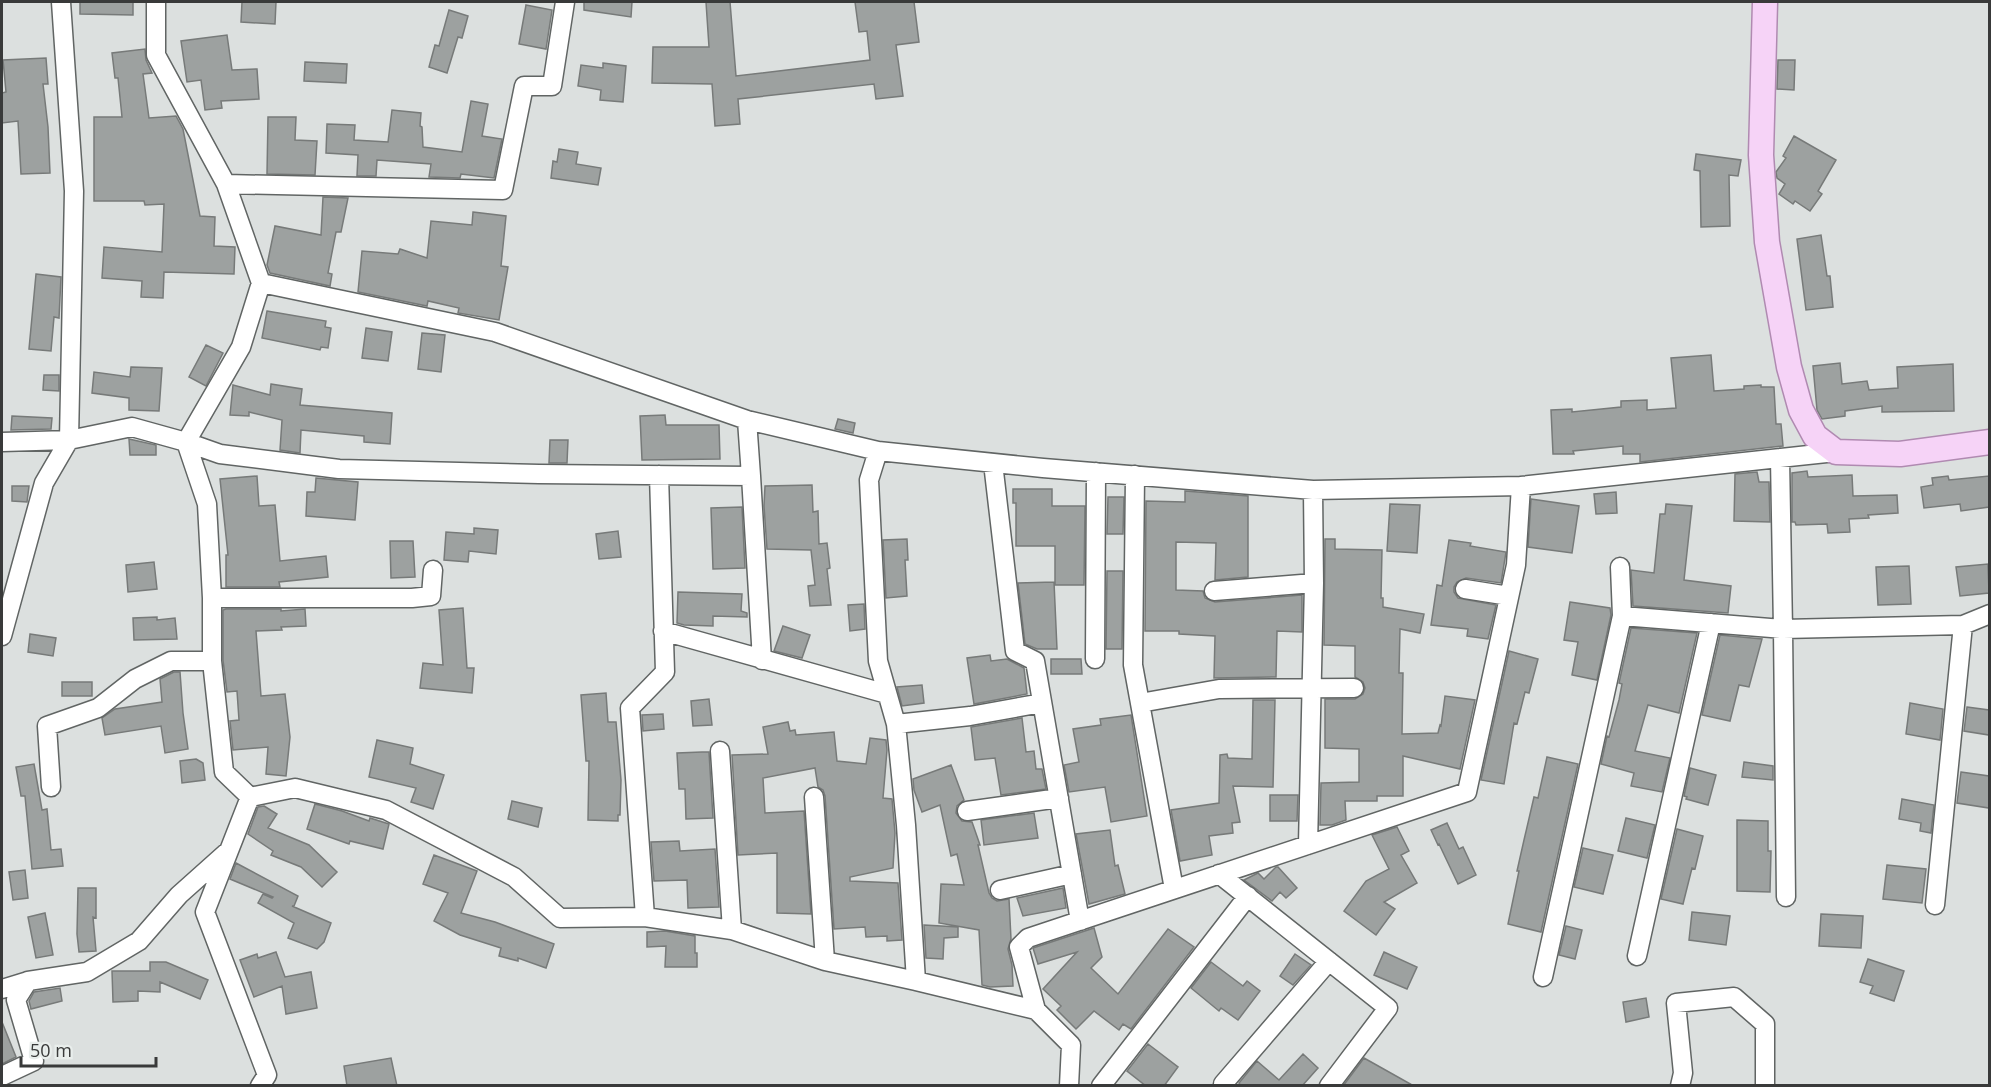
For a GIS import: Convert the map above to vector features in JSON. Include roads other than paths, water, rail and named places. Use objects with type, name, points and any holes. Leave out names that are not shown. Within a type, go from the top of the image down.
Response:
[{"type":"main road","points":[[1766,2],[1761,155],[1767,242],[1789,368],[1801,410],[1815,436],[1836,452],[1900,454],[1989,442]]},
{"type":"street","points":[[2,636],[44,483],[69,440],[74,191],[62,2]]},
{"type":"street","points":[[156,2],[156,55],[226,184],[261,283],[241,347],[186,442],[207,504],[212,598],[212,661],[224,772],[250,797]]},
{"type":"street","points":[[226,184],[503,190],[525,86],[552,86],[565,2]]},
{"type":"street","points":[[261,283],[495,332],[747,420],[878,451],[1313,490],[1521,486],[1836,452]]},
{"type":"street","points":[[747,420],[762,660]]},
{"type":"street","points":[[2,442],[69,440],[132,427],[220,454],[339,468],[539,474],[751,476]]},
{"type":"street","points":[[878,451],[869,480],[878,661],[896,724],[906,825],[916,981]]},
{"type":"street","points":[[1780,458],[1786,897]]},
{"type":"street","points":[[993,463],[1015,651],[1035,661],[1080,921]]},
{"type":"street","points":[[1095,659],[1096,472]]},
{"type":"street","points":[[645,918],[630,708],[665,672],[659,475]]},
{"type":"street","points":[[1135,475],[1133,665],[1174,889]]},
{"type":"street","points":[[1069,1086],[1071,1045],[1036,1010],[1019,947],[1028,938],[1467,792],[1516,565],[1521,486]]},
{"type":"street","points":[[1308,845],[1314,583],[1313,490]]},
{"type":"street","points":[[1543,977],[1622,616],[1620,567]]},
{"type":"street","points":[[212,598],[431,596],[433,570]]},
{"type":"street","points":[[1214,591],[1314,583]]},
{"type":"street","points":[[1465,589],[1509,596]]},
{"type":"street","points":[[1622,616],[1784,629],[1963,625],[1989,614]]},
{"type":"street","points":[[1637,956],[1712,623]]},
{"type":"street","points":[[1935,905],[1963,625]]},
{"type":"street","points":[[663,631],[887,694]]},
{"type":"street","points":[[51,787],[47,726],[98,708],[135,678],[171,661],[212,661]]},
{"type":"street","points":[[1140,703],[1219,689],[1354,688]]},
{"type":"street","points":[[896,724],[970,716],[1042,703]]},
{"type":"street","points":[[720,751],[732,930]]},
{"type":"street","points":[[250,797],[295,788],[386,810],[514,877],[560,918],[645,918],[732,930],[825,961],[1036,1010]]},
{"type":"street","points":[[250,797],[205,912],[267,1074],[260,1086]]},
{"type":"street","points":[[814,797],[825,961]]},
{"type":"street","points":[[967,811],[1059,798]]},
{"type":"street","points":[[2,989],[28,981],[87,972],[139,941],[179,894],[230,849]]},
{"type":"street","points":[[1000,890],[1072,874]]},
{"type":"street","points":[[1220,874],[1388,1008],[1329,1086]]},
{"type":"street","points":[[1101,1086],[1248,896]]},
{"type":"street","points":[[1223,1084],[1329,961]]},
{"type":"street","points":[[2,1076],[34,1062],[16,1000],[28,981]]},
{"type":"street","points":[[1680,1086],[1683,1073],[1676,1003],[1734,997],[1764,1024],[1766,1086]]}]
